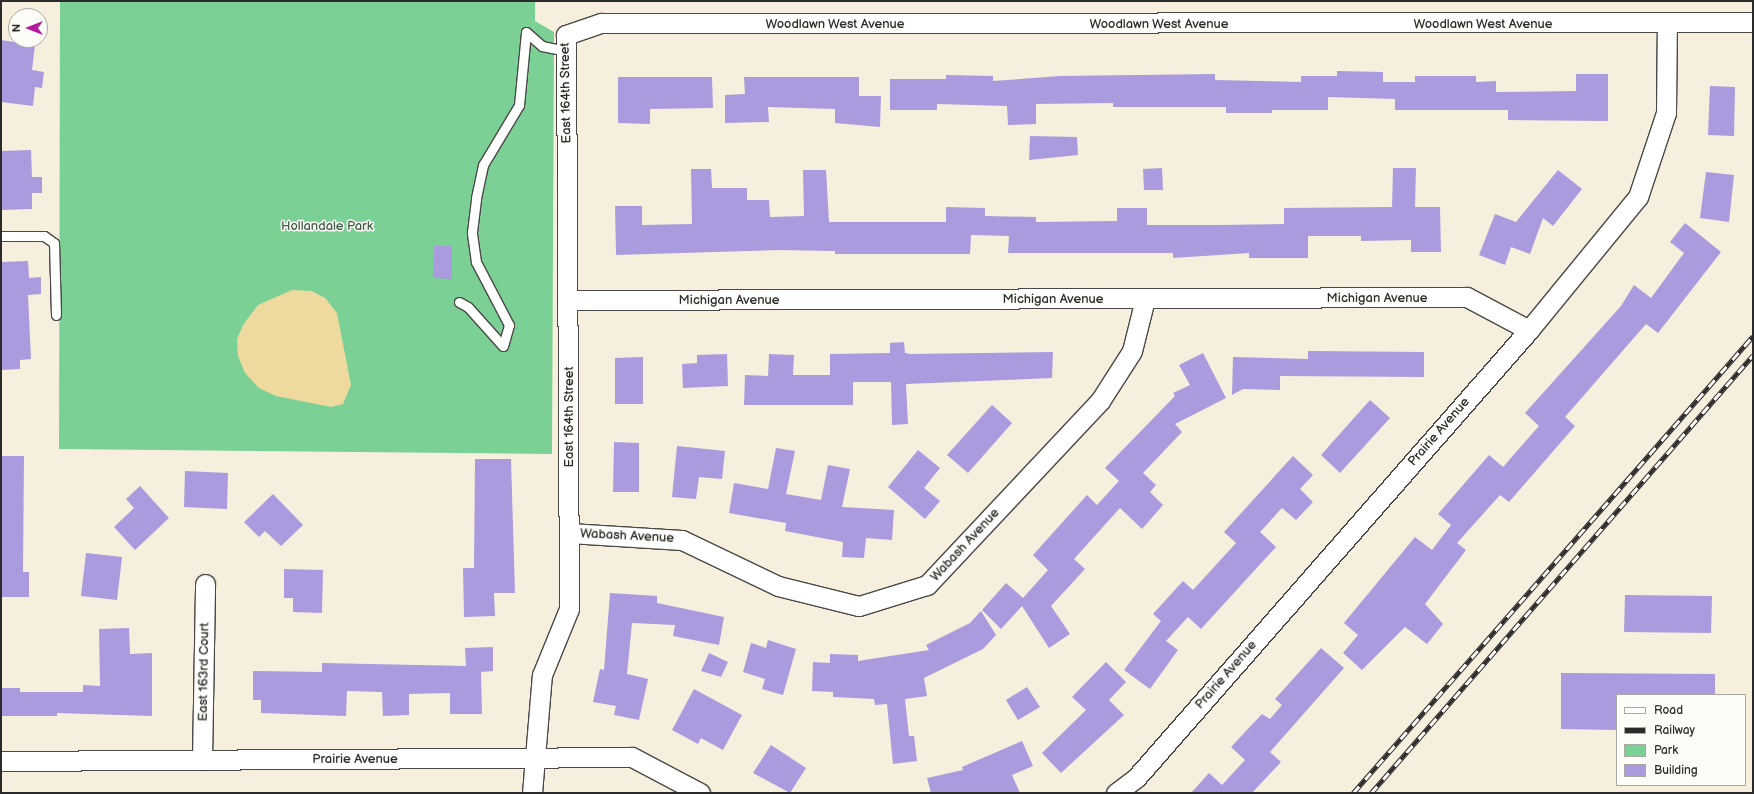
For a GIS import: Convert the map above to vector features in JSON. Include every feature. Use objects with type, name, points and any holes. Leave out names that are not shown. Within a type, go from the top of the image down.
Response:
[{"type":"street","name":"Woodlawn West Avenue","points":[[566,43],[601,23],[1668,24],[1753,22]]},
{"type":"street","name":"Prairie Avenue","points":[[1116,793],[1136,778],[1529,330],[1638,197],[1666,113],[1668,24]]},
{"type":"street","name":"East 164th Street","points":[[532,793],[532,758],[542,675],[568,609],[569,300],[566,43]]},
{"type":"street","name":"Michigan Avenue","points":[[569,300],[1467,297],[1529,330]]},
{"type":"street","name":"Wabash Avenue","points":[[569,533],[682,540],[778,586],[859,606],[927,585],[1100,401],[1132,351],[1145,299]]},
{"type":"street","name":"East 163rd Court","points":[[202,760],[205,584]]},
{"type":"street","name":"Prairie Avenue","points":[[1,761],[632,757],[700,793]]},
{"type":"lane","points":[[459,302],[468,307],[503,346],[509,325],[476,262],[472,232],[476,198],[483,164],[519,105],[526,32],[542,46],[566,43]]},
{"type":"lane","points":[[1,236],[44,236],[54,243],[56,315]]},
{"type":"green space","name":"Hollandale Park","points":[[60,1],[535,1],[535,21],[554,32],[552,454],[59,449]]},
{"type":"sand","points":[[292,290],[312,291],[325,298],[337,313],[351,385],[343,404],[331,407],[276,396],[259,388],[245,373],[238,356],[237,339],[243,325],[258,305]]},
{"type":"building","points":[[1,40],[8,41],[8,48],[35,48],[32,70],[44,72],[42,88],[35,87],[33,106],[1,102]]},
{"type":"building","points":[[1337,71],[1383,72],[1383,82],[1415,82],[1415,76],[1476,76],[1476,82],[1496,81],[1496,92],[1576,91],[1576,74],[1608,74],[1608,121],[1508,120],[1508,110],[1395,110],[1395,99],[1328,97],[1328,110],[1272,110],[1272,113],[1226,113],[1226,107],[1113,107],[1113,103],[1036,104],[1036,124],[1008,125],[1007,106],[937,104],[937,110],[890,110],[890,79],[946,79],[946,75],[993,76],[993,81],[1060,76],[1215,74],[1215,80],[1301,82],[1301,76],[1337,76]]},
{"type":"building","points":[[618,77],[712,77],[713,108],[650,109],[650,124],[618,123]]},
{"type":"building","points":[[744,77],[859,77],[859,96],[881,96],[880,127],[835,123],[835,109],[768,107],[769,122],[725,123],[725,95],[745,94]]},
{"type":"building","points":[[1710,86],[1735,87],[1734,136],[1708,135]]},
{"type":"building","points":[[1030,136],[1077,137],[1078,155],[1029,160]]},
{"type":"building","points":[[31,150],[32,177],[42,177],[42,193],[32,193],[32,209],[1,210],[1,151]]},
{"type":"building","points":[[1162,168],[1163,190],[1144,190],[1143,169]]},
{"type":"building","points":[[1393,168],[1416,168],[1415,207],[1440,207],[1441,252],[1411,252],[1411,240],[1361,241],[1361,236],[1308,236],[1308,258],[1249,258],[1249,253],[1173,258],[1173,253],[1008,253],[1009,236],[971,235],[970,254],[835,254],[835,251],[778,250],[616,255],[615,206],[642,206],[642,225],[692,224],[691,169],[711,169],[712,188],[747,188],[747,200],[769,200],[770,217],[804,216],[803,170],[826,170],[829,222],[946,222],[946,207],[985,208],[985,216],[1036,217],[1036,222],[1117,221],[1117,208],[1147,208],[1147,225],[1218,225],[1284,224],[1284,208],[1392,207]]},
{"type":"building","points":[[1558,170],[1582,189],[1553,226],[1543,218],[1530,254],[1511,247],[1505,265],[1479,255],[1495,214],[1516,222]]},
{"type":"building","points":[[1706,172],[1734,175],[1729,222],[1700,218]]},
{"type":"building","points":[[1685,223],[1721,252],[1658,333],[1646,324],[1565,417],[1575,426],[1509,502],[1500,495],[1457,543],[1466,550],[1425,604],[1443,624],[1427,644],[1405,627],[1362,670],[1343,653],[1358,635],[1344,623],[1415,537],[1432,550],[1451,525],[1438,514],[1489,455],[1503,467],[1539,426],[1525,413],[1621,306],[1634,285],[1651,298],[1684,253],[1670,242]]},
{"type":"building","points":[[434,246],[452,246],[452,279],[433,278]]},
{"type":"building","points":[[28,261],[29,278],[41,277],[41,294],[28,295],[31,359],[20,360],[20,369],[1,370],[1,262]]},
{"type":"building","points":[[904,342],[905,353],[910,354],[1053,352],[1052,378],[906,384],[908,424],[892,425],[891,382],[853,382],[853,405],[744,405],[745,375],[768,376],[769,354],[794,355],[793,375],[830,375],[830,354],[890,353],[890,343]]},
{"type":"building","points":[[1308,351],[1424,352],[1424,377],[1280,376],[1280,390],[1243,389],[1232,395],[1233,357],[1308,359]]},
{"type":"building","points":[[1203,353],[1226,398],[1175,424],[1182,432],[1143,473],[1156,485],[1150,492],[1163,505],[1142,529],[1120,508],[1074,559],[1085,569],[1051,606],[1070,634],[1049,648],[1022,606],[1001,629],[982,610],[1006,583],[1023,598],[1048,570],[1033,555],[1087,495],[1097,505],[1119,481],[1105,468],[1175,396],[1173,393],[1190,385],[1179,365]]},
{"type":"building","points":[[727,354],[728,386],[683,388],[682,364],[697,363],[697,355]]},
{"type":"building","points":[[643,357],[643,404],[615,404],[615,358]]},
{"type":"building","points":[[1370,400],[1390,418],[1340,473],[1321,455]]},
{"type":"building","points":[[992,405],[1012,423],[968,473],[947,455]]},
{"type":"building","points":[[614,442],[639,443],[639,492],[613,492]]},
{"type":"building","points":[[677,446],[725,451],[722,479],[699,477],[696,499],[672,497]]},
{"type":"building","points":[[776,448],[795,451],[786,494],[821,500],[828,465],[850,469],[842,507],[894,510],[892,540],[866,538],[864,558],[842,557],[843,542],[785,531],[786,523],[729,513],[734,483],[768,489]]},
{"type":"building","points":[[918,450],[940,468],[924,488],[940,501],[925,519],[888,487]]},
{"type":"building","points":[[1,456],[24,456],[23,572],[29,572],[29,597],[1,597]]},
{"type":"building","points":[[1293,456],[1313,475],[1300,489],[1313,502],[1296,520],[1282,508],[1260,532],[1276,547],[1201,629],[1188,617],[1166,641],[1178,650],[1150,689],[1124,670],[1161,621],[1153,614],[1183,581],[1193,590],[1236,543],[1224,532]]},
{"type":"building","points":[[475,459],[511,459],[515,593],[494,593],[495,616],[464,617],[463,568],[474,568]]},
{"type":"building","points":[[185,471],[228,473],[227,509],[184,507]]},
{"type":"building","points":[[140,486],[169,518],[135,550],[114,527],[134,508],[126,499]]},
{"type":"building","points":[[273,494],[303,525],[281,546],[265,531],[259,537],[244,522]]},
{"type":"building","points":[[86,553],[122,557],[117,600],[81,596]]},
{"type":"building","points":[[284,569],[323,570],[322,613],[293,612],[293,598],[284,598]]},
{"type":"building","points":[[610,593],[657,596],[657,603],[724,617],[719,645],[673,636],[675,625],[632,623],[627,674],[648,679],[639,720],[614,715],[616,706],[593,702],[600,669],[604,670]]},
{"type":"building","points":[[1625,595],[1712,596],[1711,633],[1624,632]]},
{"type":"building","points":[[981,611],[996,635],[983,649],[924,678],[927,696],[905,699],[909,736],[914,736],[917,761],[893,764],[887,704],[875,705],[874,699],[833,697],[833,692],[812,691],[813,662],[830,663],[830,654],[858,655],[858,661],[929,650],[926,645],[970,623]]},
{"type":"building","points":[[129,628],[130,654],[152,653],[152,716],[57,713],[57,716],[1,716],[1,688],[20,688],[20,692],[83,692],[83,685],[100,686],[99,629]]},
{"type":"building","points":[[768,640],[796,649],[783,695],[762,689],[765,679],[743,672],[751,643],[766,648]]},
{"type":"building","points":[[493,647],[493,671],[481,672],[482,714],[450,714],[450,693],[409,694],[409,715],[383,716],[382,692],[347,691],[346,716],[261,713],[261,700],[253,700],[253,671],[322,672],[322,663],[466,666],[465,648]]},
{"type":"building","points":[[1321,648],[1344,668],[1270,752],[1281,762],[1252,793],[1191,793],[1209,773],[1222,785],[1245,760],[1231,747],[1262,714],[1270,719],[1282,705],[1275,699]]},
{"type":"building","points":[[709,653],[728,662],[721,677],[701,671]]},
{"type":"building","points":[[1106,662],[1126,682],[1109,700],[1124,715],[1061,773],[1042,753],[1086,710],[1072,697]]},
{"type":"building","points":[[1561,673],[1715,674],[1715,694],[1616,694],[1616,730],[1561,729]]},
{"type":"building","points":[[1027,687],[1040,707],[1018,720],[1006,700]]},
{"type":"building","points":[[694,689],[742,715],[723,750],[701,738],[698,744],[672,730]]},
{"type":"building","points":[[1022,741],[1033,766],[1012,775],[1020,793],[931,793],[927,778],[963,770],[962,767]]},
{"type":"building","points":[[771,745],[806,768],[790,793],[753,773]]},
{"type":"railway","points":[[1353,793],[1753,336]]},
{"type":"railway","points":[[1371,793],[1753,355]]}]
